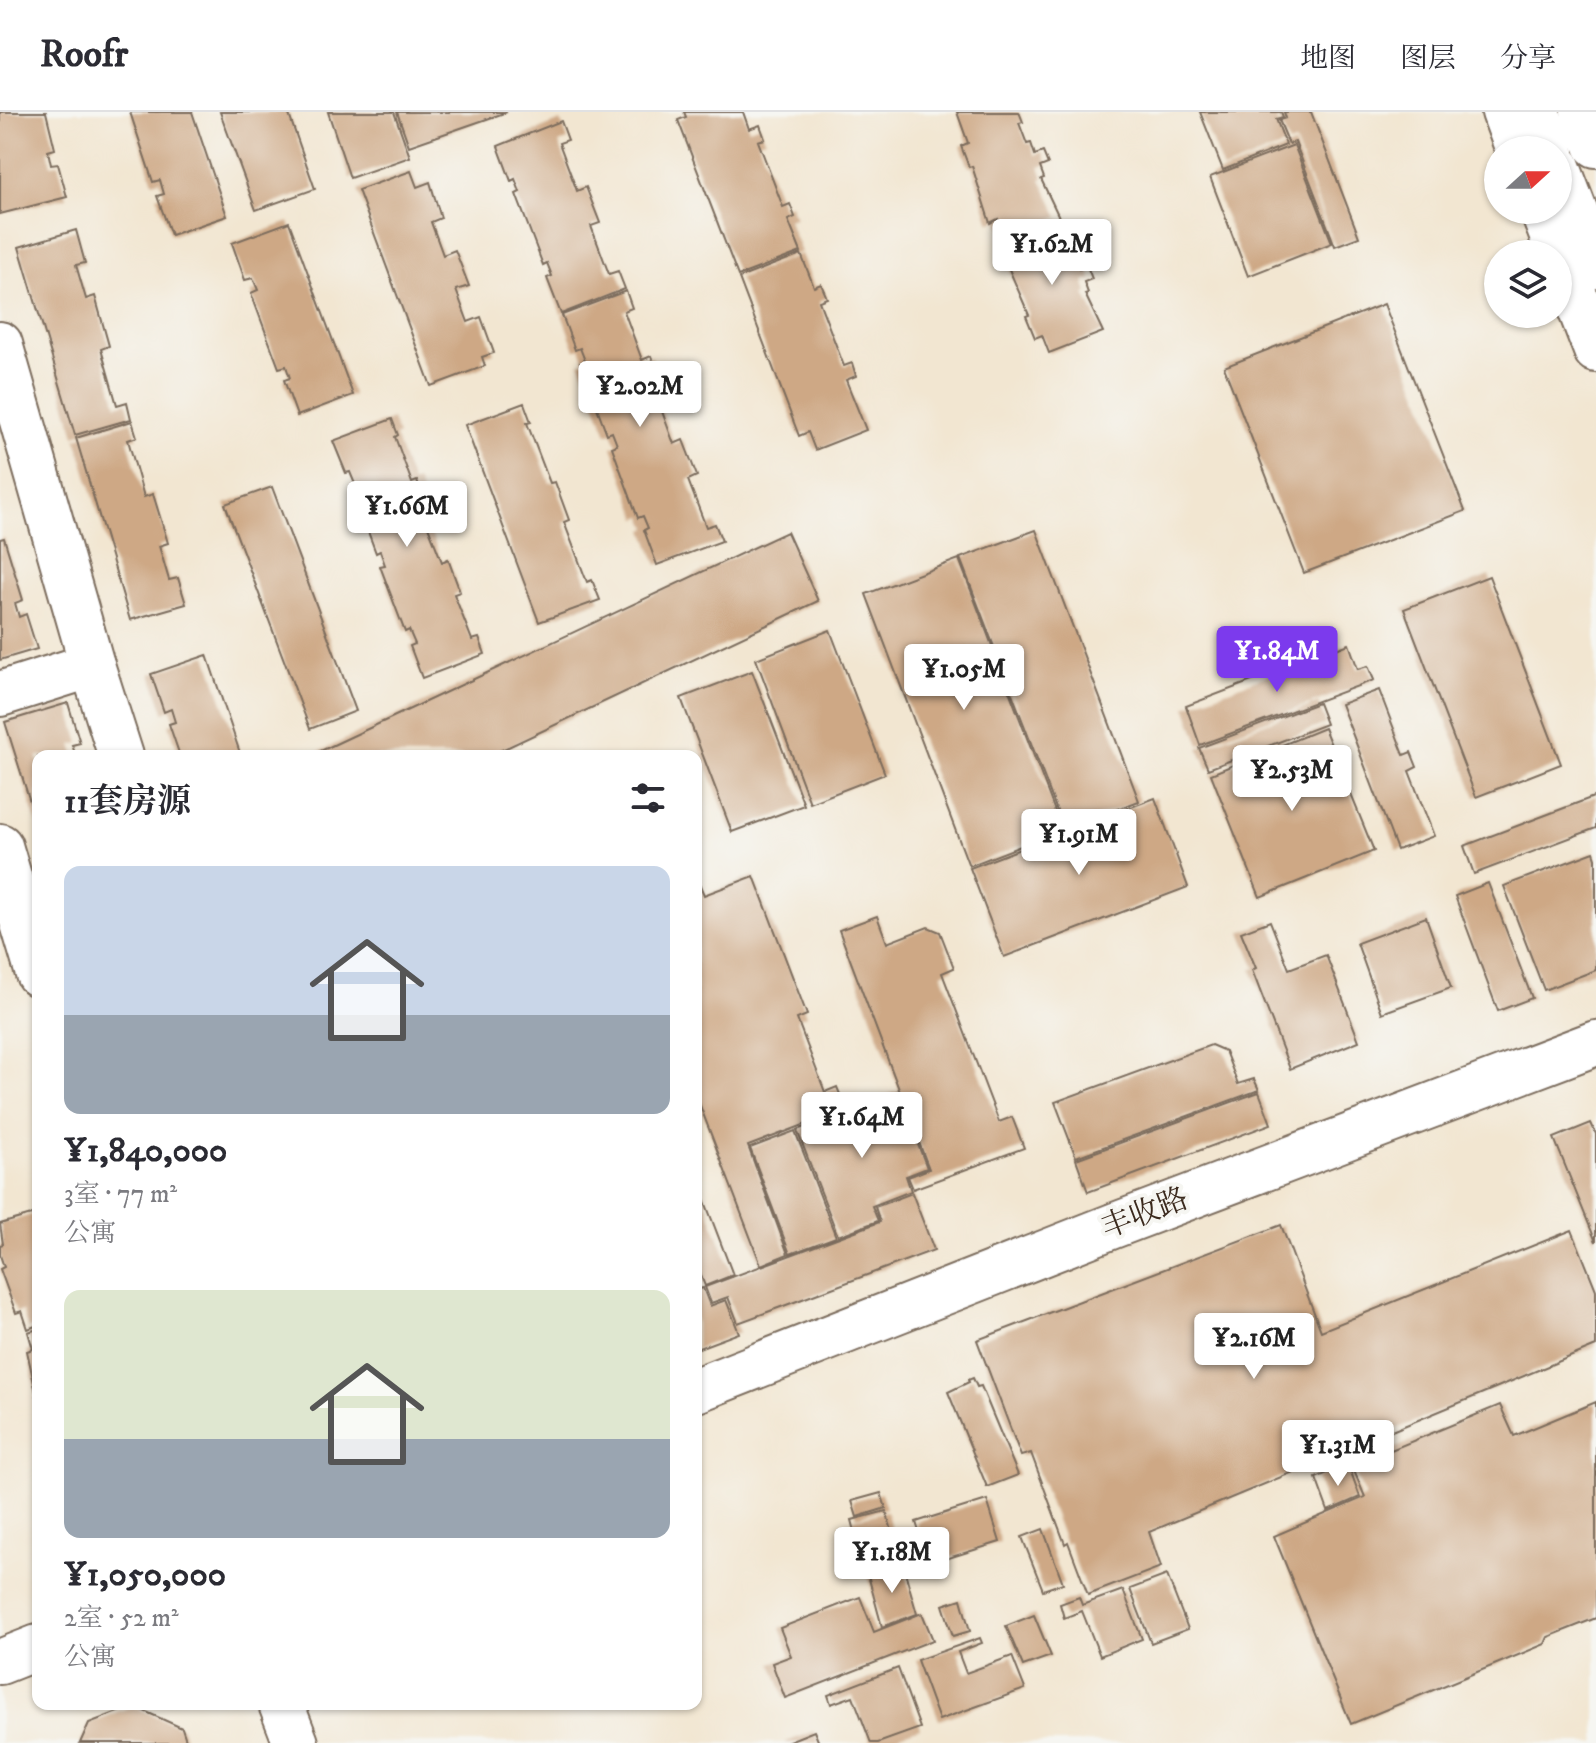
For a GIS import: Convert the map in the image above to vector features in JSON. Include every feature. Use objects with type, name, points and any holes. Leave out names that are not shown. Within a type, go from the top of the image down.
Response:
[{"type":"main road","points":[[1504,112],[1513,136]]},
{"type":"main road","points":[[1537,112],[1546,136]]},
{"type":"main road","points":[[1583,112],[1596,145]]},
{"type":"main road","points":[[1572,203],[1596,266]]},
{"type":"main road","points":[[1547,224],[1596,350]]},
{"type":"main road","points":[[0,344],[119,750]]},
{"type":"main road","points":[[0,694],[92,665]]},
{"type":"main road","points":[[0,846],[32,954]]},
{"type":"main road","name":"丰收路","points":[[702,1388],[1113,1226],[1596,1043]]},
{"type":"main road","points":[[0,1662],[32,1649]]},
{"type":"main road","points":[[283,1710],[296,1743]]},
{"type":"building","points":[[0,112],[46,112],[55,149],[48,151],[51,165],[58,164],[67,197],[0,214]]},
{"type":"building","points":[[130,112],[192,112],[227,216],[171,235],[157,196],[164,194],[160,180],[153,182]]},
{"type":"building","points":[[220,112],[288,112],[315,189],[256,210]]},
{"type":"building","points":[[328,112],[394,112],[410,157],[350,178]]},
{"type":"building","points":[[397,112],[507,112],[409,146]]},
{"type":"building","points":[[684,112],[743,112],[749,129],[760,125],[765,139],[758,141],[783,207],[790,204],[795,217],[788,220],[801,252],[738,276],[678,120],[686,117]]},
{"type":"building","points":[[957,112],[1019,112],[1023,122],[1019,123],[1027,144],[1031,143],[1035,155],[1043,152],[1048,164],[1040,167],[1044,178],[1041,179],[1059,217],[1005,238],[998,219],[990,223],[972,166],[969,167],[961,146],[968,143]]},
{"type":"building","points":[[1200,112],[1281,112],[1283,117],[1276,119],[1286,145],[1223,170]]},
{"type":"building","points":[[1284,112],[1311,112],[1359,237],[1335,246],[1295,142],[1289,144],[1279,120],[1286,118]]},
{"type":"building","points":[[561,121],[568,140],[559,143],[577,191],[586,187],[600,223],[591,226],[609,274],[618,271],[625,289],[561,314],[547,278],[552,276],[547,263],[543,265],[516,194],[520,192],[515,179],[511,181],[498,146]]},
{"type":"building","points":[[1294,145],[1332,243],[1248,276],[1210,177]]},
{"type":"building","points":[[411,171],[417,187],[430,182],[441,218],[431,222],[443,255],[455,250],[469,286],[456,290],[468,322],[481,317],[494,353],[482,357],[485,366],[431,386],[358,190]]},
{"type":"building","points":[[1060,219],[1072,259],[1075,258],[1079,269],[1087,266],[1092,279],[1084,282],[1088,293],[1085,294],[1103,332],[1049,353],[1042,335],[1035,338],[1026,316],[1029,315],[1005,260],[1012,257],[1006,240]]},
{"type":"building","points":[[289,222],[353,395],[297,416],[284,380],[290,378],[286,366],[279,368],[251,293],[258,290],[253,278],[245,280],[232,243]]},
{"type":"building","points":[[76,230],[85,263],[76,265],[86,299],[95,296],[109,346],[101,349],[117,405],[127,402],[131,419],[75,435],[19,247]]},
{"type":"building","points":[[801,254],[814,287],[821,284],[827,298],[819,301],[844,366],[852,363],[856,376],[846,380],[866,430],[815,450],[808,432],[799,436],[739,278]]},
{"type":"building","points":[[626,291],[632,308],[624,311],[642,360],[651,356],[665,392],[656,395],[674,444],[683,440],[697,476],[688,480],[706,527],[715,524],[722,541],[657,565],[644,530],[648,528],[643,516],[638,518],[612,447],[617,445],[612,432],[607,434],[580,363],[585,361],[580,348],[575,350],[562,315]]},
{"type":"building","points":[[1384,304],[1465,511],[1304,573],[1224,367]]},
{"type":"building","points":[[524,403],[531,422],[527,423],[550,483],[555,482],[569,520],[564,522],[587,582],[592,580],[600,600],[539,622],[465,425]]},
{"type":"building","points":[[392,419],[398,435],[395,437],[412,483],[417,481],[429,514],[424,516],[442,562],[448,559],[460,592],[454,594],[472,640],[479,638],[485,654],[422,678],[410,646],[415,644],[409,630],[405,632],[380,566],[385,565],[380,551],[376,553],[351,486],[355,484],[350,472],[346,473],[333,441]]},
{"type":"building","points":[[132,421],[137,437],[128,440],[144,497],[153,494],[168,543],[159,546],[169,580],[178,578],[186,604],[130,620],[76,438]]},
{"type":"building","points":[[272,487],[356,711],[310,729],[225,504]]},
{"type":"building","points":[[1036,530],[1139,801],[1064,829],[960,558]]},
{"type":"building","points":[[787,532],[818,601],[502,750],[323,750]]},
{"type":"building","points":[[4,538],[23,600],[15,603],[19,617],[26,614],[37,649],[0,660],[0,539]]},
{"type":"building","points":[[959,559],[1062,830],[969,866],[866,594]]},
{"type":"building","points":[[1489,576],[1561,764],[1476,797],[1404,609]]},
{"type":"building","points":[[830,630],[885,774],[810,803],[756,659]]},
{"type":"building","points":[[1349,644],[1358,669],[1368,666],[1374,680],[1200,745],[1186,706]]},
{"type":"building","points":[[207,655],[239,750],[178,750],[169,724],[175,722],[171,709],[164,712],[151,674]]},
{"type":"building","points":[[752,671],[804,805],[732,832],[681,698]]},
{"type":"building","points":[[1379,690],[1404,755],[1411,752],[1417,767],[1409,771],[1434,836],[1397,850],[1341,704]]},
{"type":"building","points":[[68,703],[80,743],[72,745],[74,750],[32,750],[32,808],[5,722]]},
{"type":"building","points":[[1318,703],[1326,724],[1208,769],[1199,748]]},
{"type":"building","points":[[1324,728],[1374,851],[1260,897],[1211,774]]},
{"type":"building","points":[[1596,796],[1596,828],[1474,874],[1464,846]]},
{"type":"building","points":[[1155,798],[1188,887],[1004,957],[970,868]]},
{"type":"building","points":[[1594,852],[1596,970],[1544,990],[1504,886]]},
{"type":"building","points":[[754,876],[807,1015],[797,1019],[825,1092],[837,1087],[846,1109],[748,1146],[788,1254],[761,1265],[702,1111],[702,890],[704,895]]},
{"type":"building","points":[[1488,883],[1532,998],[1498,1011],[1455,896]]},
{"type":"building","points":[[877,916],[887,943],[928,927],[940,932],[954,968],[942,973],[999,1122],[1012,1117],[1024,1148],[913,1189],[908,1177],[929,1169],[839,930]]},
{"type":"building","points":[[1426,917],[1451,988],[1382,1013],[1357,943]]},
{"type":"building","points":[[1270,921],[1289,969],[1326,955],[1359,1041],[1290,1069],[1252,970],[1256,968],[1241,932]]},
{"type":"building","points":[[1211,1045],[1225,1051],[1238,1084],[1254,1079],[1259,1090],[1076,1157],[1055,1102]]},
{"type":"building","points":[[897,1091],[927,1168],[906,1176],[911,1191],[872,1206],[878,1221],[838,1236],[797,1130]]},
{"type":"building","points":[[1259,1092],[1271,1124],[1088,1192],[1076,1159]]},
{"type":"building","points":[[1591,1123],[1596,1134],[1596,1242],[1554,1138]]},
{"type":"building","points":[[795,1131],[836,1237],[790,1254],[750,1148]]},
{"type":"building","points":[[912,1193],[934,1250],[738,1323],[728,1297],[711,1303],[705,1287],[880,1222],[875,1207]]},
{"type":"building","points":[[702,1194],[733,1275],[705,1286],[702,1278]]},
{"type":"building","points":[[32,1215],[32,1327],[28,1329],[22,1311],[16,1313],[0,1269],[4,1267],[0,1255],[0,1245],[3,1244],[0,1224]]},
{"type":"building","points":[[1281,1225],[1321,1331],[1572,1230],[1596,1290],[1596,1346],[1149,1532],[1161,1567],[1088,1595],[1031,1453],[1021,1456],[977,1340]]},
{"type":"building","points":[[702,1288],[710,1306],[726,1300],[739,1333],[702,1347]]},
{"type":"building","points":[[32,1349],[32,1374],[27,1351]]},
{"type":"building","points":[[973,1378],[977,1387],[981,1386],[1018,1475],[987,1487],[948,1392]]},
{"type":"building","points":[[1596,1402],[1596,1618],[1548,1637],[1545,1644],[1351,1724],[1274,1536],[1365,1497],[1352,1466],[1500,1405],[1514,1436]]},
{"type":"building","points":[[1348,1464],[1360,1497],[1328,1511],[1316,1478]]},
{"type":"building","points":[[881,1493],[886,1508],[857,1517],[852,1501]]},
{"type":"building","points":[[987,1500],[1000,1542],[929,1564],[916,1522]]},
{"type":"building","points":[[886,1511],[902,1563],[866,1573],[852,1520]]},
{"type":"building","points":[[1043,1529],[1063,1583],[1043,1590],[1022,1537]]},
{"type":"building","points":[[903,1565],[917,1614],[882,1627],[868,1575]]},
{"type":"building","points":[[1167,1575],[1188,1629],[1151,1643],[1130,1589]]},
{"type":"building","points":[[1123,1590],[1142,1639],[1100,1656],[1082,1611],[1064,1618],[1060,1604],[1079,1597],[1082,1605]]},
{"type":"building","points":[[860,1597],[874,1632],[922,1613],[933,1640],[785,1698],[772,1663],[791,1656],[780,1628]]},
{"type":"building","points":[[961,1599],[970,1631],[953,1636],[943,1605]]},
{"type":"building","points":[[1034,1615],[1051,1656],[1023,1666],[1006,1626]]},
{"type":"building","points":[[980,1638],[982,1643],[958,1652],[966,1673],[1012,1656],[1025,1689],[939,1720],[917,1660]]},
{"type":"building","points":[[898,1668],[920,1728],[871,1743],[853,1696],[831,1704],[828,1695]]},
{"type":"building","points":[[123,1710],[142,1710],[182,1728],[187,1743],[80,1743],[89,1723]]},
{"type":"building","points":[[814,1731],[819,1743],[784,1743]]}]
